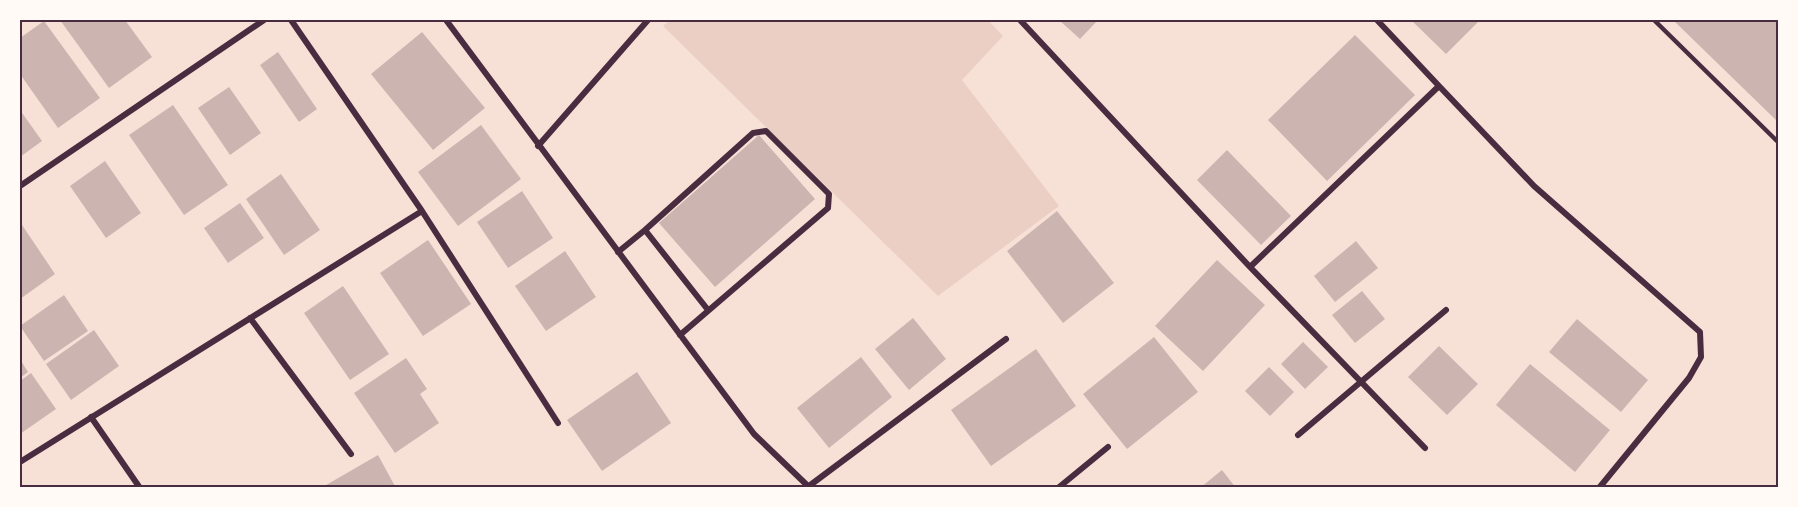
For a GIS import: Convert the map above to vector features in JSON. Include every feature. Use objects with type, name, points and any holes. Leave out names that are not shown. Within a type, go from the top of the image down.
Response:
[{"type":"street","points":[[20,186],[264,20]]},
{"type":"street","points":[[291,20],[422,211],[558,423]]},
{"type":"street","points":[[446,20],[754,434],[809,487],[1006,339]]},
{"type":"street","points":[[538,146],[648,20]]},
{"type":"street","points":[[1020,20],[1250,267],[1425,448]]},
{"type":"street","points":[[1377,20],[1534,186],[1700,332],[1701,357],[1689,378],[1599,488]]},
{"type":"street","points":[[1250,267],[1439,86]]},
{"type":"street","points":[[618,252],[753,133],[761,130],[766,131],[828,194],[828,208],[680,335]]},
{"type":"street","points":[[20,462],[422,211]]},
{"type":"street","points":[[645,230],[708,310]]},
{"type":"street","points":[[1298,435],[1446,310]]},
{"type":"street","points":[[250,318],[351,454]]},
{"type":"street","points":[[92,417],[140,488]]},
{"type":"street","points":[[1058,488],[1108,447]]},
{"type":"lane","points":[[1654,20],[1779,142]]},
{"type":"shaded area","points":[[670,20],[988,20],[1003,36],[962,80],[1059,206],[938,296],[663,26]]},
{"type":"building","points":[[60,20],[125,20],[152,57],[109,88]]},
{"type":"building","points":[[1059,20],[1098,20],[1080,39]]},
{"type":"building","points":[[1411,20],[1480,20],[1446,54]]},
{"type":"building","points":[[1673,20],[1778,20],[1778,122]]},
{"type":"building","points":[[44,21],[100,98],[58,128],[20,74],[20,38]]},
{"type":"building","points":[[422,32],[485,108],[433,150],[371,74]]},
{"type":"building","points":[[1355,35],[1415,95],[1327,181],[1268,120]]},
{"type":"building","points":[[278,52],[317,109],[299,122],[260,65]]},
{"type":"building","points":[[229,87],[261,133],[230,155],[198,108]]},
{"type":"building","points":[[173,105],[228,185],[184,215],[129,135]]},
{"type":"building","points":[[20,110],[42,141],[20,157]]},
{"type":"building","points":[[481,125],[521,179],[458,226],[418,172]]},
{"type":"building","points":[[759,135],[815,199],[715,287],[659,223]]},
{"type":"building","points":[[1227,150],[1291,216],[1261,245],[1197,180]]},
{"type":"building","points":[[105,161],[141,213],[106,238],[70,186]]},
{"type":"building","points":[[281,174],[320,230],[284,255],[246,199]]},
{"type":"building","points":[[522,191],[553,238],[508,268],[477,222]]},
{"type":"building","points":[[240,203],[264,238],[228,263],[204,228]]},
{"type":"building","points":[[1057,211],[1114,283],[1063,323],[1007,251]]},
{"type":"building","points":[[20,222],[55,274],[20,299]]},
{"type":"building","points":[[428,240],[471,304],[423,336],[380,273]]},
{"type":"building","points":[[1356,241],[1378,268],[1335,302],[1314,276]]},
{"type":"building","points":[[565,251],[596,297],[546,331],[515,286]]},
{"type":"building","points":[[1217,260],[1265,305],[1203,371],[1155,326]]},
{"type":"building","points":[[343,286],[389,354],[350,380],[304,313]]},
{"type":"building","points":[[1362,291],[1385,319],[1355,343],[1332,315]]},
{"type":"building","points":[[64,295],[88,331],[44,361],[20,326]]},
{"type":"building","points":[[913,318],[946,359],[909,390],[875,349]]},
{"type":"building","points":[[1577,319],[1648,380],[1621,412],[1549,352]]},
{"type":"building","points":[[94,330],[119,366],[71,400],[46,364]]},
{"type":"building","points":[[1154,337],[1198,392],[1127,449],[1083,394]]},
{"type":"building","points":[[1303,342],[1328,367],[1305,389],[1281,364]]},
{"type":"building","points":[[1439,346],[1478,384],[1447,415],[1408,377]]},
{"type":"building","points":[[1036,349],[1076,406],[991,466],[951,410]]},
{"type":"building","points":[[861,357],[892,397],[829,448],[797,408]]},
{"type":"building","points":[[406,358],[427,389],[420,394],[439,423],[395,453],[354,393]]},
{"type":"building","points":[[20,359],[28,372],[20,378]]},
{"type":"building","points":[[1530,364],[1610,430],[1575,472],[1496,405]]},
{"type":"building","points":[[1269,367],[1294,392],[1270,416],[1245,391]]},
{"type":"building","points":[[637,372],[671,423],[602,471],[567,420]]},
{"type":"building","points":[[31,373],[56,409],[20,434],[20,381]]},
{"type":"building","points":[[378,455],[396,488],[321,488]]},
{"type":"building","points":[[1222,470],[1236,488],[1200,488]]}]
